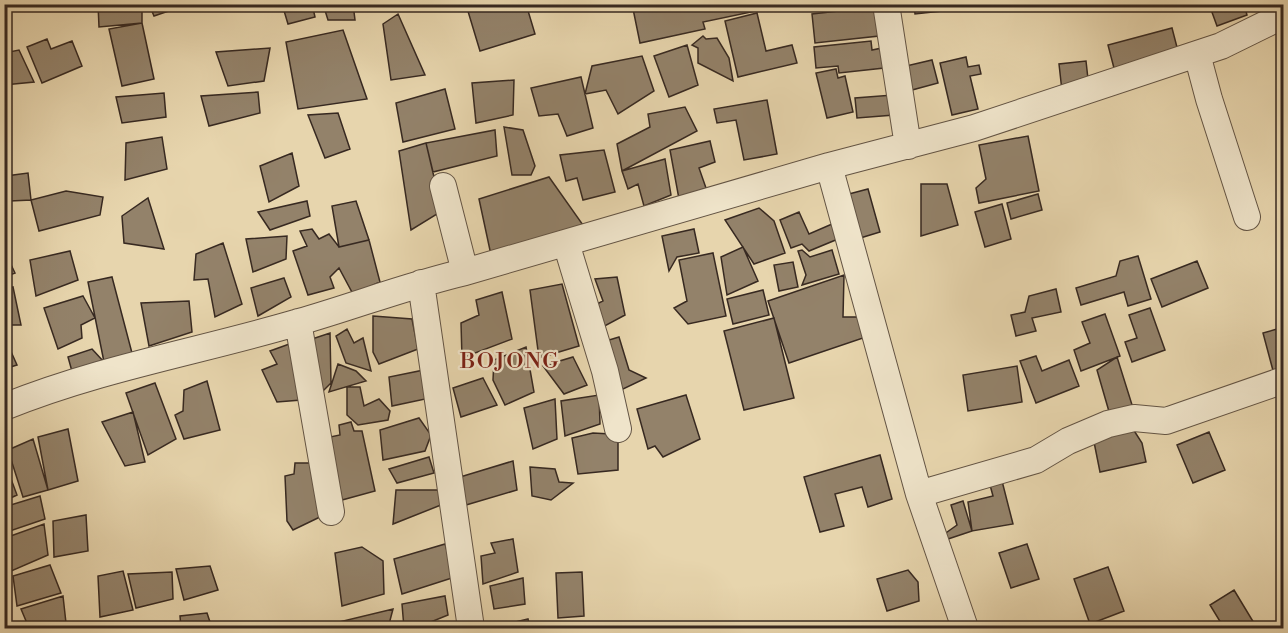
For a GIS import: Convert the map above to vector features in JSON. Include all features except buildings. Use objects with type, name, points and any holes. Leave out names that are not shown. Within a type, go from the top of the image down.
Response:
[{"type":"street","points":[[886,4],[908,146]]},
{"type":"street","points":[[4,407],[153,358],[298,322],[421,283],[829,166],[974,128],[1221,46],[1284,15]]},
{"type":"street","points":[[1197,54],[1247,217]]},
{"type":"street","points":[[829,166],[919,494],[965,628]]},
{"type":"street","points":[[443,186],[465,272]]},
{"type":"street","points":[[566,243],[605,371],[618,429]]},
{"type":"street","points":[[421,283],[471,628]]},
{"type":"street","points":[[298,322],[331,512]]},
{"type":"street","points":[[919,494],[1036,460],[1068,441],[1108,424],[1134,418],[1166,421],[1284,380]]},
{"type":"district","name":"BOJONG","points":[[510,360]]}]
